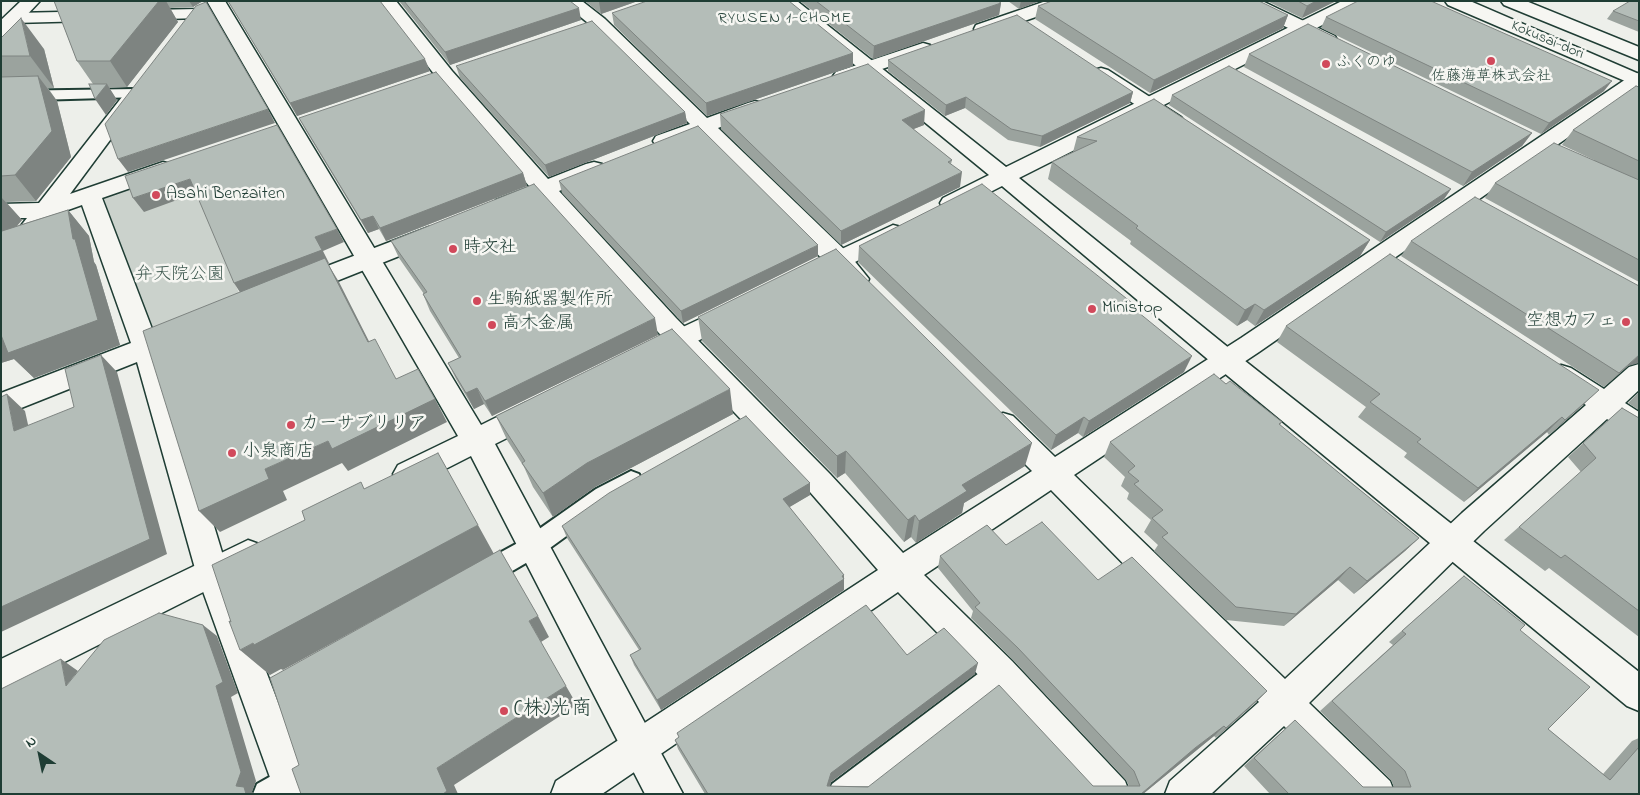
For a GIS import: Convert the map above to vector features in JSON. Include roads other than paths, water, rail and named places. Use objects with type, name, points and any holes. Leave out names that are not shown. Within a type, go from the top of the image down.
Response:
[{"type":"main road","points":[[8,24],[30,1]]},
{"type":"main road","points":[[386,1],[446,75],[544,189],[667,325],[681,338],[745,418],[820,483],[900,573],[1000,673],[1112,794]]},
{"type":"main road","points":[[570,1],[599,23],[877,298]]},
{"type":"main road","points":[[786,1],[1451,542],[1637,689]]},
{"type":"main road","points":[[970,33],[1025,23],[1064,1]]},
{"type":"main road","points":[[1247,1],[1342,47]]},
{"type":"main road","points":[[787,285],[1149,105],[1234,71],[1303,28],[1356,1]]},
{"type":"main road","name":"Kokusai-dori","points":[[1454,1],[1638,74]]},
{"type":"main road","name":"Kokusai-dori","points":[[1510,1],[1638,74]]},
{"type":"main road","points":[[8,24],[213,5]]},
{"type":"main road","points":[[180,36],[213,5]]},
{"type":"main road","points":[[213,5],[369,259],[463,421],[478,439],[664,794]]},
{"type":"main road","points":[[1000,7],[1025,23]]},
{"type":"main road","points":[[824,83],[943,43]]},
{"type":"main road","points":[[1087,64],[1194,134]]},
{"type":"main road","points":[[569,794],[900,573],[1226,360],[1389,262],[1464,199],[1542,146],[1638,74]]},
{"type":"main road","points":[[1,268],[140,86]]},
{"type":"main road","points":[[641,150],[777,100]]},
{"type":"main road","points":[[481,214],[614,161]]},
{"type":"main road","points":[[1,211],[46,210],[181,163]]},
{"type":"main road","points":[[89,194],[145,348],[212,572],[259,700],[284,789]]},
{"type":"main road","points":[[276,296],[445,228]]},
{"type":"main road","points":[[1356,240],[1389,262]]},
{"type":"main road","points":[[622,368],[752,303]]},
{"type":"main road","points":[[1,405],[205,324]]},
{"type":"main road","points":[[1546,365],[1639,426]]},
{"type":"main road","points":[[1184,794],[1284,703],[1451,542],[1639,374]]},
{"type":"main road","points":[[389,484],[554,402]]},
{"type":"main road","points":[[988,410],[1377,794]]},
{"type":"main road","points":[[1,677],[265,546]]},
{"type":"lane","points":[[1,96],[140,86]]},
{"type":"lane","points":[[465,585],[534,546],[604,496],[645,473]]},
{"type":"lane","points":[[842,794],[1000,673]]},
{"type":"lane","points":[[259,700],[284,686]]},
{"type":"place","name":"佐藤海草株式会社","points":[[1491,61]]},
{"type":"place","name":"ふくのゆ","points":[[1326,64]]},
{"type":"place","name":"Asahi Benzaiten","points":[[156,195]]},
{"type":"place","name":"時文社","points":[[453,249]]},
{"type":"place","name":"生駒紙器製作所","points":[[477,301]]},
{"type":"place","name":"Ministop","points":[[1092,309]]},
{"type":"place","name":"空想カフェ","points":[[1626,322]]},
{"type":"place","name":"高木金属","points":[[492,325]]},
{"type":"place","name":"カーサブリリア","points":[[291,425]]},
{"type":"place","name":"小泉商店","points":[[232,453]]},
{"type":"place","name":"(株)光商","points":[[504,711]]},
{"type":"district","name":"RYUSEN 1-CHOME","points":[[785,19]]},
{"type":"park label","name":"弁天院公園","points":[[180,276]]}]
